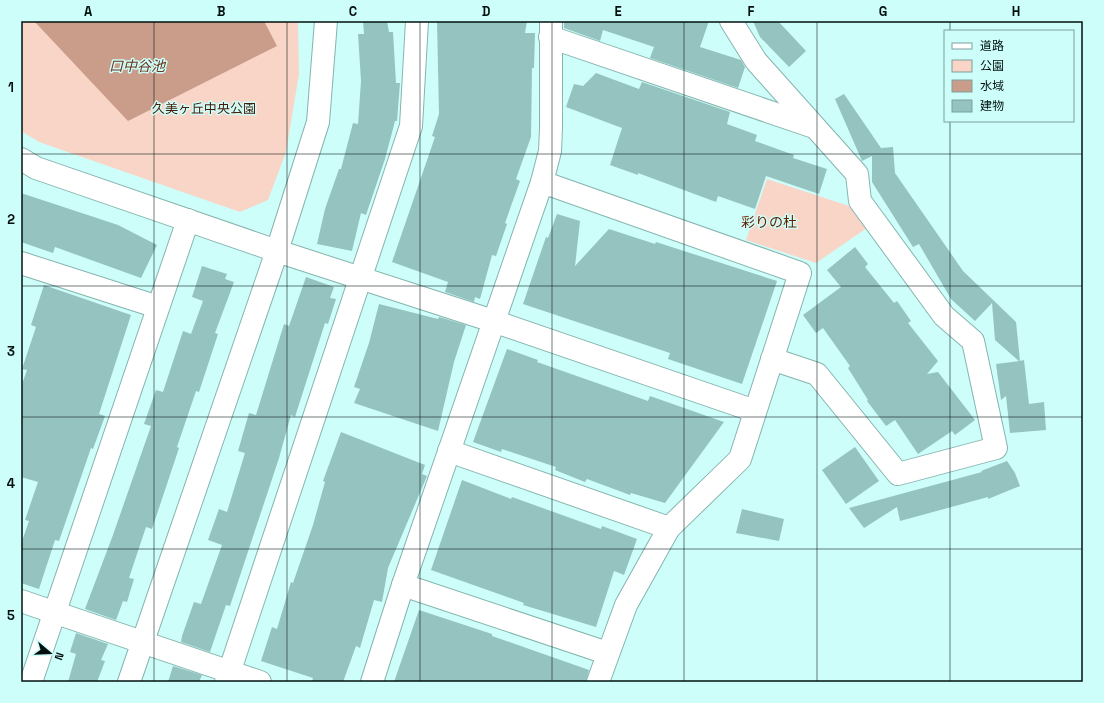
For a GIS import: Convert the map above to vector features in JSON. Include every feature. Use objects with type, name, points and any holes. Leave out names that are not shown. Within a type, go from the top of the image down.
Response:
[{"type":"street","points":[[129,682],[277,250],[318,122],[326,21]]},
{"type":"street","points":[[228,677],[411,126],[417,21]]},
{"type":"street","points":[[731,21],[756,61],[857,174],[860,201],[944,316],[973,341],[996,448],[898,474],[817,374],[772,360]]},
{"type":"street","points":[[372,682],[403,585],[542,182],[550,151],[551,29],[816,127]]},
{"type":"street","points":[[21,159],[36,168],[277,250],[493,321],[755,411]]},
{"type":"street","points":[[542,182],[800,273],[740,459],[669,528],[626,605],[598,682]]},
{"type":"street","points":[[32,682],[188,220]]},
{"type":"street","points":[[22,267],[158,307]]},
{"type":"street","points":[[449,451],[669,528]]},
{"type":"street","points":[[403,585],[608,653]]},
{"type":"street","points":[[21,601],[142,643],[228,677],[260,682]]},
{"type":"green space","name":"久美ヶ丘中央公園","points":[[21,21],[298,21],[299,74],[286,152],[268,200],[240,212],[39,142],[21,131]]},
{"type":"green space","points":[[767,179],[852,207],[867,228],[816,263],[746,240]]},
{"type":"water","name":"口中谷池","points":[[34,21],[264,21],[277,46],[128,121]]},
{"type":"building","points":[[363,21],[387,21],[389,32],[393,32],[396,83],[400,83],[397,121],[395,121],[385,159],[366,215],[361,213],[352,251],[317,244],[325,209],[339,169],[341,169],[353,123],[358,124],[361,81],[358,34],[364,34]]},
{"type":"building","points":[[437,21],[527,21],[525,33],[535,33],[534,68],[532,68],[531,137],[516,179],[520,181],[505,223],[507,224],[496,256],[492,255],[480,299],[475,297],[474,302],[445,292],[448,282],[392,262],[435,137],[432,136],[439,114]]},
{"type":"building","points":[[564,21],[709,21],[700,47],[741,60],[745,67],[738,88],[650,58],[654,47],[603,30],[600,41],[564,28]]},
{"type":"building","points":[[753,21],[778,21],[806,51],[789,67],[760,37]]},
{"type":"building","points":[[596,73],[639,89],[642,82],[730,112],[727,124],[757,135],[755,141],[794,155],[793,158],[827,169],[819,194],[766,176],[755,209],[718,196],[716,202],[638,173],[638,175],[610,165],[622,128],[566,107],[574,84],[583,86]]},
{"type":"building","points":[[844,94],[881,148],[893,147],[895,173],[963,271],[1016,322],[1020,361],[1024,360],[1029,404],[1044,402],[1046,430],[1010,433],[1006,396],[1001,400],[996,364],[1019,361],[995,340],[992,303],[975,321],[951,299],[919,244],[913,247],[872,182],[872,156],[862,161],[835,99]]},
{"type":"building","points":[[21,193],[118,225],[157,245],[141,278],[55,247],[53,253],[21,242]]},
{"type":"building","points":[[557,214],[580,221],[575,266],[609,229],[655,244],[656,242],[777,281],[742,384],[668,359],[670,353],[523,304],[546,237],[548,238]]},
{"type":"building","points":[[855,247],[868,264],[865,267],[894,303],[897,301],[911,321],[908,323],[938,361],[927,374],[938,372],[975,420],[955,435],[952,431],[918,454],[895,420],[886,426],[867,401],[868,400],[848,368],[850,366],[823,328],[816,333],[803,315],[841,287],[827,270]]},
{"type":"building","points":[[202,266],[227,274],[225,279],[234,282],[215,333],[218,334],[199,392],[196,391],[177,447],[179,448],[152,529],[146,527],[129,578],[134,579],[127,602],[123,601],[116,620],[85,609],[113,535],[151,426],[144,424],[156,390],[163,392],[183,331],[191,334],[203,301],[192,297]]},
{"type":"building","points":[[306,277],[334,287],[330,298],[336,299],[328,324],[325,323],[295,417],[291,415],[279,458],[230,606],[226,605],[210,652],[181,642],[182,636],[194,602],[201,604],[222,545],[208,540],[219,509],[227,512],[245,453],[238,451],[249,413],[256,415],[284,324],[289,326]]},
{"type":"building","points":[[44,285],[131,315],[99,414],[105,416],[93,449],[91,448],[59,541],[55,540],[39,589],[21,583],[21,544],[29,521],[25,520],[38,482],[21,477],[21,387],[27,370],[22,369],[36,327],[31,325]]},
{"type":"building","points":[[379,304],[438,319],[439,317],[466,325],[454,362],[438,431],[354,403],[360,389],[354,387],[369,343]]},
{"type":"building","points":[[507,349],[538,360],[537,362],[648,401],[650,396],[724,422],[665,503],[631,493],[630,495],[587,479],[585,482],[555,470],[556,467],[502,449],[501,452],[473,442]]},
{"type":"building","points":[[341,432],[425,465],[422,474],[427,476],[388,568],[382,602],[374,600],[360,648],[356,646],[343,682],[312,682],[313,678],[261,661],[272,627],[277,629],[291,582],[293,583],[313,525],[325,482],[323,481]]},
{"type":"building","points":[[855,447],[879,481],[846,504],[822,470]]},
{"type":"building","points":[[1007,461],[1015,473],[1020,486],[988,499],[988,497],[900,521],[897,507],[864,528],[849,508],[982,472],[981,471]]},
{"type":"building","points":[[462,480],[511,499],[512,497],[601,529],[602,526],[637,539],[624,575],[614,571],[596,627],[523,605],[524,603],[431,570]]},
{"type":"building","points":[[742,509],[784,519],[779,541],[736,533]]},
{"type":"building","points":[[419,610],[492,634],[492,636],[589,670],[586,682],[394,682]]},
{"type":"building","points":[[76,633],[108,644],[101,660],[105,661],[97,682],[68,682],[76,654],[70,652]]},
{"type":"building","points":[[173,666],[202,675],[199,682],[168,682]]},
{"type":"district","name":"彩りの杜","points":[[769,222]]}]
